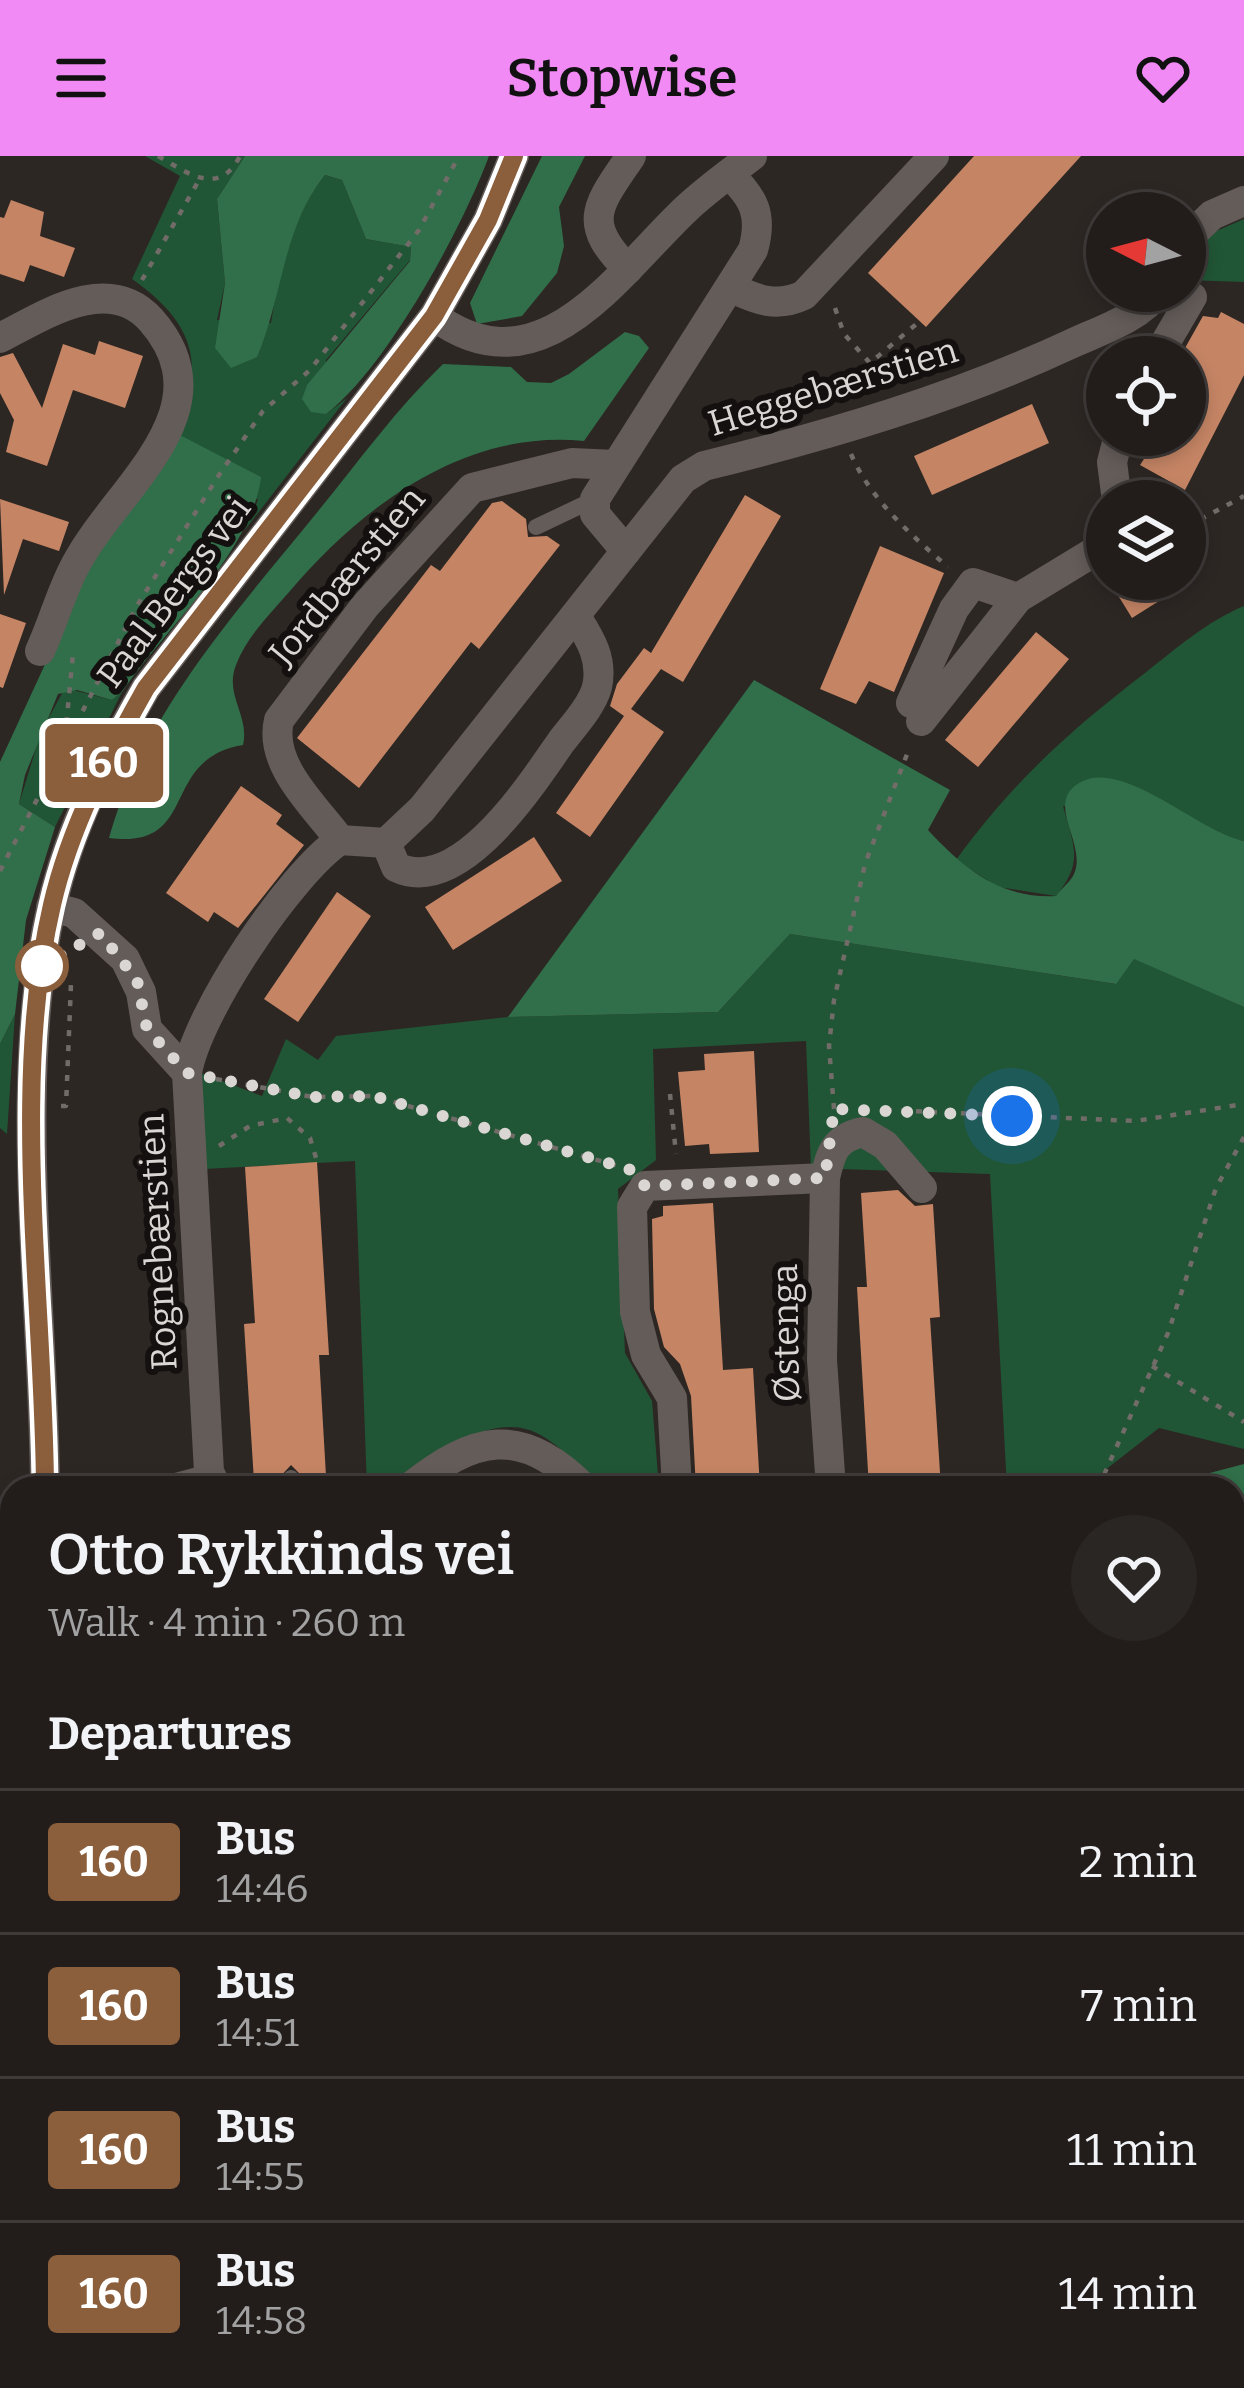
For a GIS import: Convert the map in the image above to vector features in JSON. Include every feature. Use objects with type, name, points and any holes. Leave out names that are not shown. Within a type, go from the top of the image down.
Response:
[{"type":"street","name":"Paal Bergs vei","points":[[45,1476],[35,1063],[51,907],[84,806],[146,688],[434,316],[488,220],[514,156]]},
{"type":"street","points":[[628,268],[608,249],[597,220],[601,201],[631,156]]},
{"type":"street","points":[[731,288],[760,301],[789,302],[830,270],[934,156]]},
{"type":"street","points":[[434,316],[472,337],[515,343],[547,333],[585,311],[740,165],[758,231],[731,288],[595,499],[595,514],[626,551]]},
{"type":"street","points":[[1206,221],[1244,201]]},
{"type":"street","points":[[0,338],[73,301],[111,299],[146,314],[172,346],[181,380],[173,418],[153,458],[74,567],[40,651]]},
{"type":"street","points":[[1137,314],[1145,336]]},
{"type":"street","name":"Heggebærstien","points":[[386,843],[422,809],[683,478],[704,466],[845,428],[1004,375],[1137,314]]},
{"type":"street","name":"Jordbærstien","points":[[340,840],[283,762],[276,744],[279,720],[364,606],[472,488],[572,463],[614,465]]},
{"type":"street","points":[[916,712],[1018,598],[1086,557]]},
{"type":"street","points":[[916,712],[954,609],[973,583],[1018,598]]},
{"type":"street","points":[[187,1073],[206,1016],[312,861],[340,840],[386,843],[396,867],[410,874],[430,874],[483,840],[513,811],[596,692],[600,663],[577,618]]},
{"type":"street","name":"Rognebærstien","points":[[51,907],[74,913],[124,958],[141,992],[147,1029],[187,1073],[213,1476]]},
{"type":"street","points":[[676,1476],[672,1398],[646,1355],[635,1312],[632,1207],[645,1186],[828,1164],[844,1136],[863,1132],[885,1145],[922,1188]]},
{"type":"street","name":"Østenga","points":[[828,1164],[822,1360],[830,1476]]},
{"type":"street","points":[[424,1476],[449,1455],[508,1443],[555,1459],[572,1476]]},
{"type":"lane","points":[[536,527],[595,499]]},
{"type":"path","points":[[158,156],[199,180],[229,175],[240,156]]},
{"type":"path","points":[[0,871],[138,604],[219,475],[263,411],[310,370],[419,230],[459,156]]},
{"type":"path","points":[[134,308],[147,267],[165,246],[174,219],[199,180]]},
{"type":"path","points":[[830,270],[844,334],[870,364],[920,321]]},
{"type":"path","points":[[845,428],[862,478],[902,524],[973,583]]},
{"type":"path","points":[[1206,516],[1244,496]]},
{"type":"path","points":[[65,590],[76,635],[65,744]]},
{"type":"path","points":[[828,1164],[834,1000],[865,864],[916,712]]},
{"type":"path","points":[[187,1073],[313,1097],[373,1096],[629,1169],[645,1186]]},
{"type":"path","points":[[670,1094],[680,1182]]},
{"type":"path","points":[[878,1110],[1135,1121],[1244,1104]]},
{"type":"path","points":[[194,1162],[250,1126],[286,1118],[310,1138],[316,1158]]},
{"type":"path","points":[[1103,1476],[1195,1264],[1216,1188],[1244,1137]]},
{"type":"path","points":[[1152,1366],[1244,1422]]},
{"type":"green space","points":[[145,156],[245,156],[217,199],[225,283],[217,320],[271,323],[295,226],[325,175],[342,180],[366,239],[411,247],[410,260],[326,360],[326,414],[347,398],[244,531],[258,500],[176,433],[191,385],[188,346],[169,311],[132,279],[180,176]]},
{"type":"green space","points":[[245,156],[489,156],[420,295],[373,365],[326,414],[311,412],[302,399],[307,385],[410,261],[411,247],[366,239],[342,180],[325,175],[291,240],[257,357],[231,368],[215,348],[225,283],[217,199]]},
{"type":"green space","points":[[542,156],[585,156],[559,207],[564,246],[557,273],[522,316],[477,324],[470,303]]},
{"type":"green space","points":[[1244,219],[1244,282],[1206,281],[1206,236]]},
{"type":"green space","points":[[625,332],[639,336],[649,348],[584,441],[540,440],[458,461],[384,503],[319,559],[260,626],[236,665],[233,686],[243,745],[199,767],[157,830],[138,838],[109,838],[145,748],[197,664],[379,435],[443,364],[511,367],[527,382],[551,383]]},
{"type":"green space","points":[[176,433],[261,477],[254,505],[224,561],[122,692],[112,700],[77,690],[58,694],[25,775],[19,804],[55,827],[26,920],[15,1014],[0,1044],[0,762],[94,558]]},
{"type":"green space","points":[[1244,606],[1244,841],[1223,838],[1214,830],[1063,806],[1074,854],[1070,873],[1056,896],[998,887],[956,860],[999,806],[1066,738],[1192,636]]},
{"type":"green space","points":[[754,680],[950,790],[928,830],[970,869],[1001,887],[1056,896],[1073,877],[1077,862],[1066,800],[1071,789],[1083,781],[1100,778],[1142,789],[1244,841],[1244,1007],[1134,959],[1116,984],[790,934],[718,1012],[508,1017]]},
{"type":"green space","points":[[65,688],[112,700],[122,692],[55,827],[19,804],[41,732]]},
{"type":"green space","points":[[790,934],[1115,984],[1133,958],[1244,1007],[1244,1449],[1159,1428],[1097,1476],[1006,1476],[990,1174],[811,1168],[806,1041],[653,1049],[656,1160],[618,1189],[625,1353],[652,1401],[658,1476],[591,1476],[540,1435],[510,1427],[468,1437],[402,1476],[367,1476],[355,1161],[204,1169],[201,1073],[262,1096],[286,1039],[318,1060],[336,1036],[508,1017],[718,1012]]},
{"type":"green space","points":[[15,1014],[7,1134],[0,1128],[0,1044]]},
{"type":"green space","points":[[1244,1464],[1244,1476],[1202,1475]]},
{"type":"building","points":[[974,156],[1081,156],[926,327],[868,273]]},
{"type":"building","points":[[11,200],[44,212],[40,236],[75,248],[64,277],[30,265],[24,282],[0,274],[0,217],[4,218]]},
{"type":"building","points":[[1221,312],[1244,324],[1244,375],[1206,449],[1206,336],[1192,336],[1203,316],[1218,318]]},
{"type":"building","points":[[99,341],[143,356],[125,408],[73,390],[47,466],[6,452],[14,420],[0,393],[0,357],[13,353],[42,408],[63,344],[95,355]]},
{"type":"building","points":[[1032,404],[1049,443],[932,495],[914,456]]},
{"type":"building","points":[[1138,456],[1202,456],[1190,480],[1167,480],[1140,465],[1144,459]]},
{"type":"building","points":[[745,495],[781,516],[683,682],[661,669],[631,709],[664,732],[590,837],[556,813],[624,716],[610,706],[617,684],[644,648],[651,653]]},
{"type":"building","points":[[0,499],[69,522],[59,551],[23,539],[4,595]]},
{"type":"building","points":[[502,501],[526,519],[528,537],[547,536],[560,545],[479,649],[471,642],[359,788],[297,738],[431,565],[440,571],[492,503]]},
{"type":"building","points":[[880,546],[944,573],[894,692],[869,681],[856,704],[820,689]]},
{"type":"building","points":[[1121,600],[1161,600],[1132,618]]},
{"type":"building","points":[[0,614],[26,623],[3,688],[0,687]]},
{"type":"building","points":[[1036,632],[1069,659],[978,767],[945,740]]},
{"type":"building","points":[[241,786],[282,815],[276,824],[304,845],[238,928],[214,912],[208,922],[166,893]]},
{"type":"building","points":[[534,837],[562,881],[453,950],[425,907]]},
{"type":"building","points":[[337,892],[371,916],[298,1022],[264,999]]},
{"type":"building","points":[[754,1051],[759,1152],[710,1154],[709,1144],[685,1146],[678,1072],[705,1070],[704,1054]]},
{"type":"building","points":[[317,1162],[329,1355],[319,1355],[326,1476],[302,1476],[291,1465],[281,1476],[254,1476],[244,1324],[255,1323],[245,1167]]},
{"type":"building","points":[[898,1190],[915,1206],[933,1204],[940,1317],[930,1318],[940,1476],[868,1476],[857,1287],[867,1287],[861,1193]]},
{"type":"building","points":[[713,1203],[723,1370],[753,1368],[759,1476],[695,1476],[691,1396],[680,1364],[664,1347],[654,1309],[652,1219],[663,1216],[663,1206]]},
{"type":"bus line","name":"160","points":[[45,1476],[35,1042],[51,907],[65,858],[110,751],[146,688],[434,316],[488,220],[514,156]]},
{"type":"route","points":[[42,966],[100,933],[137,980],[147,1029],[187,1073],[313,1097],[373,1096],[629,1169],[645,1186],[825,1178],[834,1109],[1012,1116]]}]
